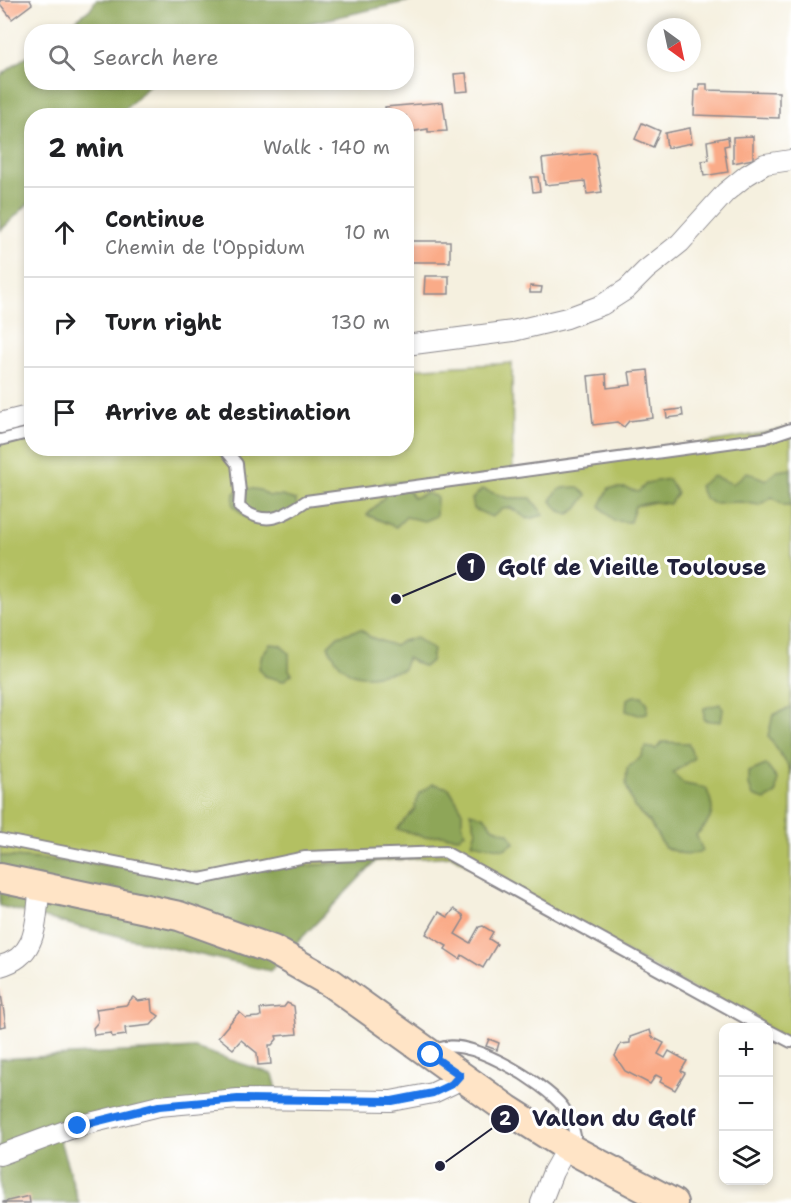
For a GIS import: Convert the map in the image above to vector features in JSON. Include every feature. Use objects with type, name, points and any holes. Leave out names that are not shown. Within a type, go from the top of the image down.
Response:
[{"type":"street","points":[[414,344],[513,331],[567,318],[602,305],[627,289],[646,270],[680,243],[726,192],[747,175],[765,164],[791,160]]},
{"type":"street","points":[[0,423],[24,417]]},
{"type":"street","points":[[0,878],[38,895]]},
{"type":"street","points":[[0,894],[38,895],[179,916],[273,951],[331,982],[507,1109],[567,1147],[673,1203]]},
{"type":"street","points":[[0,966],[10,964],[22,955],[29,945],[36,930],[38,895]]},
{"type":"street","points":[[0,1155],[78,1126],[159,1106],[238,1099],[392,1101],[433,1093],[452,1084],[460,1075]]},
{"type":"street","points":[[541,1203],[553,1172],[567,1147]]},
{"type":"lane","points":[[230,456],[237,464],[240,507],[252,517],[268,519],[290,512],[306,501],[764,438],[791,429]]},
{"type":"lane","points":[[0,440],[24,434]]},
{"type":"lane","points":[[0,839],[200,879],[305,857],[445,852],[755,1023]]},
{"type":"lane","points":[[773,1033],[791,1042]]},
{"type":"lane","points":[[431,1055],[438,1048],[449,1046],[475,1050],[530,1078],[562,1105],[573,1124],[575,1136],[567,1147]]},
{"type":"green space","points":[[96,0],[414,0],[306,24],[70,24],[90,9]]},
{"type":"green space","points":[[24,58],[24,90],[145,90],[126,108],[24,108],[24,208],[0,231],[0,76]]},
{"type":"green space","points":[[512,363],[513,476],[791,428],[791,1043],[773,1033],[773,1023],[755,1023],[452,856],[206,873],[0,856],[0,428],[24,424],[24,456],[414,456],[414,369]]},
{"type":"green space","points":[[791,469],[791,505],[784,505],[772,497],[759,505],[741,502],[712,503],[704,497],[699,486],[713,476],[733,484],[747,472],[766,480],[777,471]]},
{"type":"green space","points":[[668,479],[677,493],[670,504],[655,502],[635,506],[630,522],[614,521],[600,506],[609,488],[626,488],[638,492],[647,483]]},
{"type":"green space","points":[[384,482],[403,482],[413,498],[426,493],[437,497],[436,516],[424,521],[406,517],[396,527],[367,515],[384,498]]},
{"type":"green space","points":[[577,487],[587,495],[577,509],[569,514],[560,511],[551,501],[561,489]]},
{"type":"green space","points":[[246,488],[260,490],[269,496],[282,496],[296,500],[297,512],[287,521],[282,518],[267,523],[250,520],[233,505],[234,493]]},
{"type":"green space","points":[[482,489],[508,498],[531,498],[544,515],[528,519],[511,508],[503,509],[492,517],[474,509],[472,499]]},
{"type":"green space","points":[[361,629],[370,637],[395,646],[402,641],[416,638],[433,650],[431,661],[424,667],[407,658],[403,670],[368,676],[351,673],[335,659],[328,646],[338,636]]},
{"type":"green space","points":[[270,644],[280,645],[289,653],[289,670],[292,674],[283,681],[265,676],[259,668],[262,655]]},
{"type":"green space","points":[[642,696],[648,704],[647,713],[639,715],[626,711],[627,699]]},
{"type":"green space","points":[[720,704],[723,709],[721,722],[704,720],[704,708]]},
{"type":"green space","points":[[791,707],[791,777],[789,767],[768,736],[773,715]]},
{"type":"green space","points":[[662,742],[688,743],[694,758],[673,773],[685,784],[706,788],[712,814],[707,824],[696,835],[703,851],[687,855],[665,848],[650,823],[634,807],[626,785],[627,768],[640,758],[646,747],[656,749]]},
{"type":"green space","points":[[766,765],[777,779],[776,794],[765,800],[753,796],[749,785],[749,772]]},
{"type":"green space","points":[[433,784],[449,788],[462,810],[465,833],[459,837],[440,835],[425,837],[397,829],[414,810],[419,793]]},
{"type":"green space","points":[[470,812],[485,817],[492,827],[509,833],[514,843],[504,849],[472,843],[476,830]]},
{"type":"green space","points":[[0,856],[206,873],[376,861],[270,971],[0,906]]},
{"type":"green space","points":[[195,1048],[273,1074],[278,1094],[57,1131],[79,1203],[0,1203],[0,1059]]},
{"type":"building","points":[[0,0],[30,0],[32,4],[12,19],[0,4]]},
{"type":"building","points":[[466,73],[468,91],[456,92],[454,74]]},
{"type":"building","points":[[699,84],[707,84],[707,90],[779,92],[779,118],[694,115],[695,90],[699,90]]},
{"type":"building","points":[[443,102],[447,131],[428,132],[428,129],[414,131],[414,108],[385,107]]},
{"type":"building","points":[[642,123],[660,131],[653,147],[635,139]]},
{"type":"building","points":[[690,128],[692,143],[667,148],[665,133]]},
{"type":"building","points":[[753,136],[753,159],[733,163],[733,137]]},
{"type":"building","points":[[728,137],[729,145],[724,146],[728,172],[704,176],[702,161],[709,160],[707,141]]},
{"type":"building","points":[[595,153],[602,192],[587,194],[585,181],[545,185],[542,159]]},
{"type":"building","points":[[531,177],[538,177],[540,191],[533,192]]},
{"type":"building","points":[[414,241],[450,241],[450,262],[414,262]]},
{"type":"building","points":[[425,276],[449,276],[449,294],[424,294]]},
{"type":"building","points":[[530,286],[542,287],[541,293],[530,293]]},
{"type":"building","points":[[648,370],[653,418],[629,421],[624,427],[617,422],[593,425],[588,376],[606,374],[607,388],[631,385],[629,372]]},
{"type":"building","points":[[682,409],[683,416],[667,418],[666,411]]},
{"type":"building","points":[[454,909],[463,915],[464,919],[455,934],[470,943],[479,927],[483,926],[493,932],[489,939],[497,944],[483,968],[462,955],[460,959],[445,949],[447,946],[426,934],[439,912],[448,917]]},
{"type":"building","points":[[0,987],[6,1026],[0,1027]]},
{"type":"building","points":[[133,997],[138,1001],[151,999],[152,1011],[159,1016],[151,1025],[125,1028],[126,1035],[112,1037],[111,1033],[94,1035],[93,1028],[98,1022],[96,1009],[126,1005]]},
{"type":"building","points":[[287,1003],[294,1006],[297,1034],[276,1036],[277,1039],[269,1045],[271,1064],[258,1065],[257,1053],[241,1040],[233,1049],[218,1037],[239,1012],[246,1018],[258,1017],[261,1016],[260,1009],[284,1007]]},
{"type":"building","points":[[650,1030],[652,1037],[664,1043],[658,1054],[665,1058],[669,1051],[687,1061],[681,1071],[685,1073],[675,1090],[660,1082],[662,1078],[656,1075],[650,1084],[625,1071],[615,1056],[621,1044],[630,1043],[630,1037]]},
{"type":"building","points":[[489,1039],[499,1043],[497,1050],[486,1046]]},
{"type":"building","points":[[29,1196],[30,1203],[3,1203],[3,1202]]},
{"type":"place","name":"Golf de Vieille Toulouse","points":[[396,599]]},
{"type":"place","name":"Vallon du Golf","points":[[440,1166]]},
{"type":"route","points":[[78,1126],[159,1106],[238,1099],[392,1101],[433,1093],[452,1084],[460,1075],[431,1055]]}]
